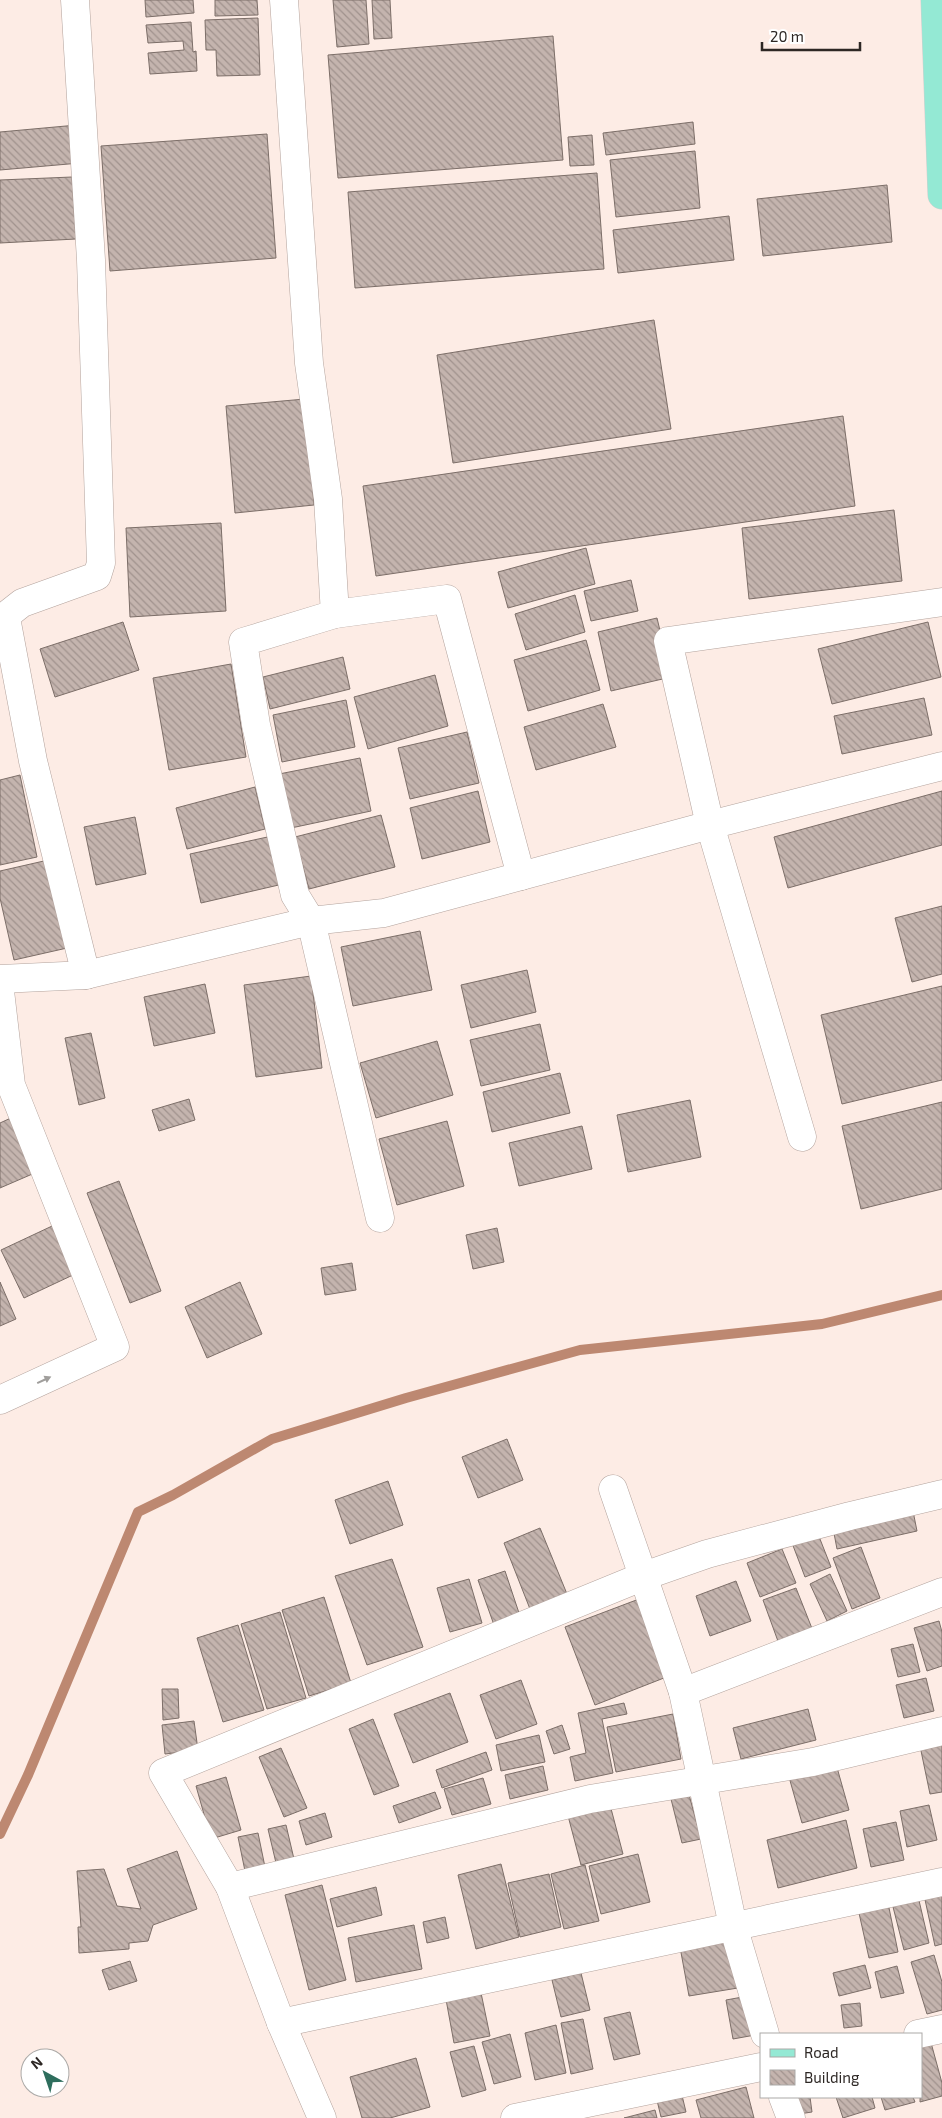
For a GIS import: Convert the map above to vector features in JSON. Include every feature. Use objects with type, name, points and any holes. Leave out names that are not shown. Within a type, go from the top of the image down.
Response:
[{"type":"main road","points":[[936,0],[942,196]]},
{"type":"street","points":[[75,0],[91,260],[101,563],[97,576],[22,603],[8,614],[7,623],[33,761],[86,975]]},
{"type":"street","points":[[284,0],[309,363],[328,499],[335,614]]},
{"type":"street","points":[[380,1218],[311,921],[295,895],[256,725],[243,642],[335,614],[447,600],[521,876]]},
{"type":"street","points":[[802,1137],[710,825],[668,641],[942,602]]},
{"type":"street","points":[[0,979],[86,975],[311,921],[384,912],[710,825],[942,766]]},
{"type":"street","points":[[0,991],[6,1087],[115,1347],[0,1400]]},
{"type":"street","points":[[613,1489],[683,1692],[733,1926],[765,2033]]},
{"type":"street","points":[[322,2118],[282,2022],[230,1887],[163,1773],[644,1576],[707,1554],[942,1494]]},
{"type":"street","points":[[683,1692],[942,1592]]},
{"type":"street","points":[[230,1887],[590,1799],[813,1762],[942,1731]]},
{"type":"street","points":[[282,2022],[942,1882]]},
{"type":"street","points":[[922,2033],[942,2029]]},
{"type":"street","points":[[515,2118],[760,2067]]},
{"type":"street","points":[[783,2098],[791,2118]]},
{"type":"building","points":[[145,0],[193,0],[194,13],[146,17]]},
{"type":"building","points":[[215,0],[257,0],[258,15],[215,16]]},
{"type":"building","points":[[333,0],[366,0],[369,44],[337,47]]},
{"type":"building","points":[[372,0],[390,0],[392,38],[374,39]]},
{"type":"building","points":[[258,18],[260,75],[217,76],[216,50],[206,50],[205,20]]},
{"type":"building","points":[[191,22],[193,52],[196,51],[197,71],[150,74],[148,53],[184,50],[183,41],[148,43],[146,25]]},
{"type":"building","points":[[553,36],[563,160],[338,178],[328,55]]},
{"type":"building","points":[[693,122],[695,144],[606,155],[603,133]]},
{"type":"building","points":[[77,125],[80,163],[0,170],[0,132]]},
{"type":"building","points":[[267,134],[276,258],[110,271],[101,146]]},
{"type":"building","points":[[592,135],[594,165],[570,166],[568,137]]},
{"type":"building","points":[[695,151],[700,208],[616,217],[610,160]]},
{"type":"building","points":[[597,173],[604,269],[355,288],[348,192]]},
{"type":"building","points":[[72,177],[76,239],[0,243],[0,180]]},
{"type":"building","points":[[887,185],[892,242],[763,256],[757,199]]},
{"type":"building","points":[[729,216],[734,260],[618,273],[613,230]]},
{"type":"building","points":[[654,320],[671,429],[453,463],[437,355]]},
{"type":"building","points":[[305,399],[314,505],[235,513],[226,406]]},
{"type":"building","points":[[843,416],[855,506],[376,576],[363,486]]},
{"type":"building","points":[[894,510],[902,581],[749,599],[742,528]]},
{"type":"building","points":[[221,523],[226,611],[130,617],[126,528]]},
{"type":"building","points":[[586,548],[595,584],[508,608],[498,572]]},
{"type":"building","points":[[631,580],[638,611],[591,621],[584,591]]},
{"type":"building","points":[[575,595],[585,632],[526,650],[515,614]]},
{"type":"building","points":[[657,618],[671,677],[611,691],[598,632]]},
{"type":"building","points":[[123,622],[139,670],[55,697],[40,649]]},
{"type":"building","points":[[928,622],[941,677],[832,704],[818,649]]},
{"type":"building","points":[[586,640],[600,690],[528,711],[514,660]]},
{"type":"building","points":[[343,657],[350,689],[270,709],[263,677]]},
{"type":"building","points":[[231,664],[246,757],[169,770],[153,678]]},
{"type":"building","points":[[435,675],[448,726],[368,749],[354,697]]},
{"type":"building","points":[[924,698],[932,735],[842,754],[834,716]]},
{"type":"building","points":[[346,700],[355,747],[282,762],[273,715]]},
{"type":"building","points":[[603,704],[616,747],[536,770],[524,727]]},
{"type":"building","points":[[467,732],[479,783],[410,799],[398,748]]},
{"type":"building","points":[[360,758],[371,811],[291,828],[279,774]]},
{"type":"building","points":[[20,775],[37,857],[0,865],[0,780]]},
{"type":"building","points":[[255,787],[265,829],[187,849],[176,808]]},
{"type":"building","points":[[478,791],[490,842],[422,859],[410,808]]},
{"type":"building","points":[[942,791],[942,845],[788,888],[774,837]]},
{"type":"building","points":[[381,815],[395,867],[309,889],[295,837]]},
{"type":"building","points":[[135,817],[146,874],[96,885],[84,827]]},
{"type":"building","points":[[272,836],[283,884],[201,903],[190,854]]},
{"type":"building","points":[[57,858],[76,946],[14,960],[0,898],[0,871]]},
{"type":"building","points":[[942,906],[942,974],[912,982],[895,918]]},
{"type":"building","points":[[420,931],[432,990],[353,1006],[341,947]]},
{"type":"building","points":[[527,970],[536,1012],[471,1028],[461,985]]},
{"type":"building","points":[[311,976],[322,1068],[256,1077],[244,985]]},
{"type":"building","points":[[205,984],[215,1033],[154,1046],[144,997]]},
{"type":"building","points":[[942,986],[942,1080],[842,1104],[821,1015]]},
{"type":"building","points":[[540,1024],[550,1070],[481,1086],[470,1040]]},
{"type":"building","points":[[91,1033],[105,1098],[79,1105],[65,1038]]},
{"type":"building","points":[[437,1041],[453,1095],[376,1118],[360,1063]]},
{"type":"building","points":[[560,1073],[570,1113],[492,1132],[483,1092]]},
{"type":"building","points":[[189,1099],[195,1120],[159,1131],[152,1110]]},
{"type":"building","points":[[690,1100],[701,1157],[628,1172],[617,1115]]},
{"type":"building","points":[[942,1102],[942,1189],[861,1209],[842,1126]]},
{"type":"building","points":[[13,1117],[37,1172],[0,1188],[0,1123]]},
{"type":"building","points":[[447,1121],[464,1186],[397,1205],[379,1139]]},
{"type":"building","points":[[582,1126],[592,1169],[519,1186],[509,1143]]},
{"type":"building","points":[[119,1181],[161,1291],[130,1303],[87,1193]]},
{"type":"building","points":[[67,1219],[90,1267],[24,1298],[1,1250]]},
{"type":"building","points":[[497,1228],[504,1262],[473,1269],[466,1235]]},
{"type":"building","points":[[352,1263],[356,1290],[325,1295],[321,1268]]},
{"type":"building","points":[[0,1282],[16,1319],[0,1326]]},
{"type":"building","points":[[240,1282],[262,1334],[207,1358],[185,1307]]},
{"type":"building","points":[[507,1439],[523,1480],[478,1498],[462,1457]]},
{"type":"building","points":[[388,1481],[403,1525],[350,1544],[335,1500]]},
{"type":"building","points":[[913,1511],[917,1531],[837,1549],[833,1528]]},
{"type":"building","points":[[540,1528],[567,1594],[530,1609],[504,1543]]},
{"type":"building","points":[[818,1534],[831,1567],[805,1577],[792,1543]]},
{"type":"building","points":[[861,1547],[880,1598],[852,1609],[833,1558]]},
{"type":"building","points":[[782,1549],[796,1583],[760,1597],[747,1563]]},
{"type":"building","points":[[392,1559],[423,1647],[367,1665],[335,1576]]},
{"type":"building","points":[[505,1571],[520,1616],[494,1625],[478,1580]]},
{"type":"building","points":[[830,1574],[847,1611],[827,1621],[810,1584]]},
{"type":"building","points":[[469,1579],[482,1623],[450,1632],[437,1588]]},
{"type":"building","points":[[736,1581],[751,1621],[710,1636],[696,1596]]},
{"type":"building","points":[[796,1588],[813,1631],[779,1644],[763,1600]]},
{"type":"building","points":[[324,1597],[351,1683],[309,1696],[282,1610]]},
{"type":"building","points":[[639,1599],[669,1676],[595,1705],[565,1627]]},
{"type":"building","points":[[280,1612],[306,1698],[267,1709],[241,1624]]},
{"type":"building","points":[[939,1621],[942,1632],[942,1666],[927,1671],[914,1628]]},
{"type":"building","points":[[238,1625],[264,1710],[223,1722],[197,1638]]},
{"type":"building","points":[[913,1644],[920,1672],[898,1677],[891,1649]]},
{"type":"building","points":[[926,1678],[934,1711],[904,1718],[896,1685]]},
{"type":"building","points":[[521,1680],[537,1724],[496,1739],[480,1695]]},
{"type":"building","points":[[162,1689],[178,1689],[179,1718],[163,1720]]},
{"type":"building","points":[[450,1693],[468,1742],[413,1763],[394,1714]]},
{"type":"building","points":[[624,1703],[627,1714],[602,1719],[613,1773],[575,1781],[570,1757],[586,1753],[578,1713]]},
{"type":"building","points":[[808,1709],[816,1740],[741,1759],[733,1728]]},
{"type":"building","points":[[673,1714],[681,1759],[616,1772],[607,1727]]},
{"type":"building","points":[[373,1719],[399,1786],[374,1795],[349,1729]]},
{"type":"building","points":[[194,1721],[198,1750],[165,1754],[162,1725]]},
{"type":"building","points":[[562,1725],[570,1749],[554,1754],[546,1731]]},
{"type":"building","points":[[539,1735],[545,1762],[501,1771],[496,1745]]},
{"type":"building","points":[[942,1742],[942,1792],[930,1794],[920,1746]]},
{"type":"building","points":[[281,1748],[307,1808],[284,1817],[259,1757]]},
{"type":"building","points":[[486,1752],[492,1770],[442,1788],[436,1770]]},
{"type":"building","points":[[836,1764],[849,1810],[802,1823],[789,1777]]},
{"type":"building","points":[[543,1766],[548,1790],[510,1799],[505,1775]]},
{"type":"building","points":[[226,1777],[241,1830],[211,1839],[196,1786]]},
{"type":"building","points":[[483,1778],[491,1804],[452,1815],[444,1789]]},
{"type":"building","points":[[688,1791],[701,1839],[682,1843],[670,1795]]},
{"type":"building","points":[[435,1792],[441,1808],[399,1823],[393,1806]]},
{"type":"building","points":[[609,1801],[623,1854],[581,1865],[567,1812]]},
{"type":"building","points":[[929,1805],[937,1840],[907,1847],[900,1811]]},
{"type":"building","points":[[325,1813],[332,1837],[306,1845],[299,1821]]},
{"type":"building","points":[[846,1820],[857,1868],[778,1888],[767,1840]]},
{"type":"building","points":[[896,1822],[904,1860],[871,1867],[863,1829]]},
{"type":"building","points":[[286,1825],[294,1859],[276,1863],[268,1829]]},
{"type":"building","points":[[258,1833],[265,1867],[245,1871],[238,1837]]},
{"type":"building","points":[[177,1851],[197,1909],[153,1925],[148,1941],[129,1943],[129,1949],[79,1953],[78,1927],[81,1927],[77,1871],[104,1869],[117,1906],[141,1909],[127,1869]]},
{"type":"building","points":[[638,1854],[650,1902],[601,1914],[589,1866]]},
{"type":"building","points":[[501,1864],[519,1937],[476,1949],[458,1875]]},
{"type":"building","points":[[585,1865],[599,1921],[564,1929],[551,1874]]},
{"type":"building","points":[[549,1874],[561,1927],[520,1937],[508,1883]]},
{"type":"building","points":[[322,1885],[346,1980],[309,1990],[285,1895]]},
{"type":"building","points":[[376,1887],[382,1915],[337,1927],[330,1899]]},
{"type":"building","points":[[942,1891],[942,1944],[935,1946],[924,1895]]},
{"type":"building","points":[[917,1892],[929,1943],[904,1950],[891,1899]]},
{"type":"building","points":[[887,1898],[898,1952],[869,1958],[857,1904]]},
{"type":"building","points":[[445,1917],[449,1938],[427,1943],[423,1922]]},
{"type":"building","points":[[414,1925],[422,1969],[356,1982],[348,1938]]},
{"type":"building","points":[[735,1938],[744,1987],[689,1996],[680,1947]]},
{"type":"building","points":[[934,1955],[942,1982],[942,2010],[927,2014],[911,1962]]},
{"type":"building","points":[[130,1961],[137,1981],[109,1990],[102,1970]]},
{"type":"building","points":[[865,1965],[871,1988],[839,1996],[833,1973]]},
{"type":"building","points":[[897,1966],[904,1993],[881,1998],[875,1972]]},
{"type":"building","points":[[581,1973],[590,2010],[561,2017],[552,1980]]},
{"type":"building","points":[[480,1988],[490,2036],[454,2043],[445,1994]]},
{"type":"building","points":[[748,1996],[755,2035],[733,2039],[726,2000]]},
{"type":"building","points":[[860,2003],[862,2026],[844,2028],[841,2005]]},
{"type":"building","points":[[630,2012],[640,2054],[614,2060],[604,2018]]},
{"type":"building","points":[[583,2019],[593,2069],[571,2074],[561,2023]]},
{"type":"building","points":[[556,2025],[566,2073],[535,2080],[525,2033]]},
{"type":"building","points":[[510,2034],[521,2077],[494,2084],[482,2042]]},
{"type":"building","points":[[930,2039],[942,2083],[942,2096],[920,2102],[920,2098],[922,2098],[922,2042]]},
{"type":"building","points":[[474,2046],[486,2090],[462,2097],[450,2052]]},
{"type":"building","points":[[416,2058],[430,2107],[390,2118],[362,2118],[350,2077]]},
{"type":"building","points":[[680,2087],[686,2112],[661,2117],[655,2092]]},
{"type":"building","points":[[746,2087],[754,2118],[701,2118],[696,2100]]},
{"type":"building","points":[[783,2098],[810,2098],[812,2112],[786,2116]]},
{"type":"building","points":[[836,2098],[872,2098],[875,2108],[843,2118]]},
{"type":"building","points":[[881,2098],[913,2098],[915,2102],[885,2110]]},
{"type":"building","points":[[655,2110],[657,2118],[624,2118]]},
{"type":"waterway","points":[[0,1834],[28,1775],[138,1512],[173,1495],[272,1439],[406,1398],[580,1350],[822,1324],[942,1295]]}]
